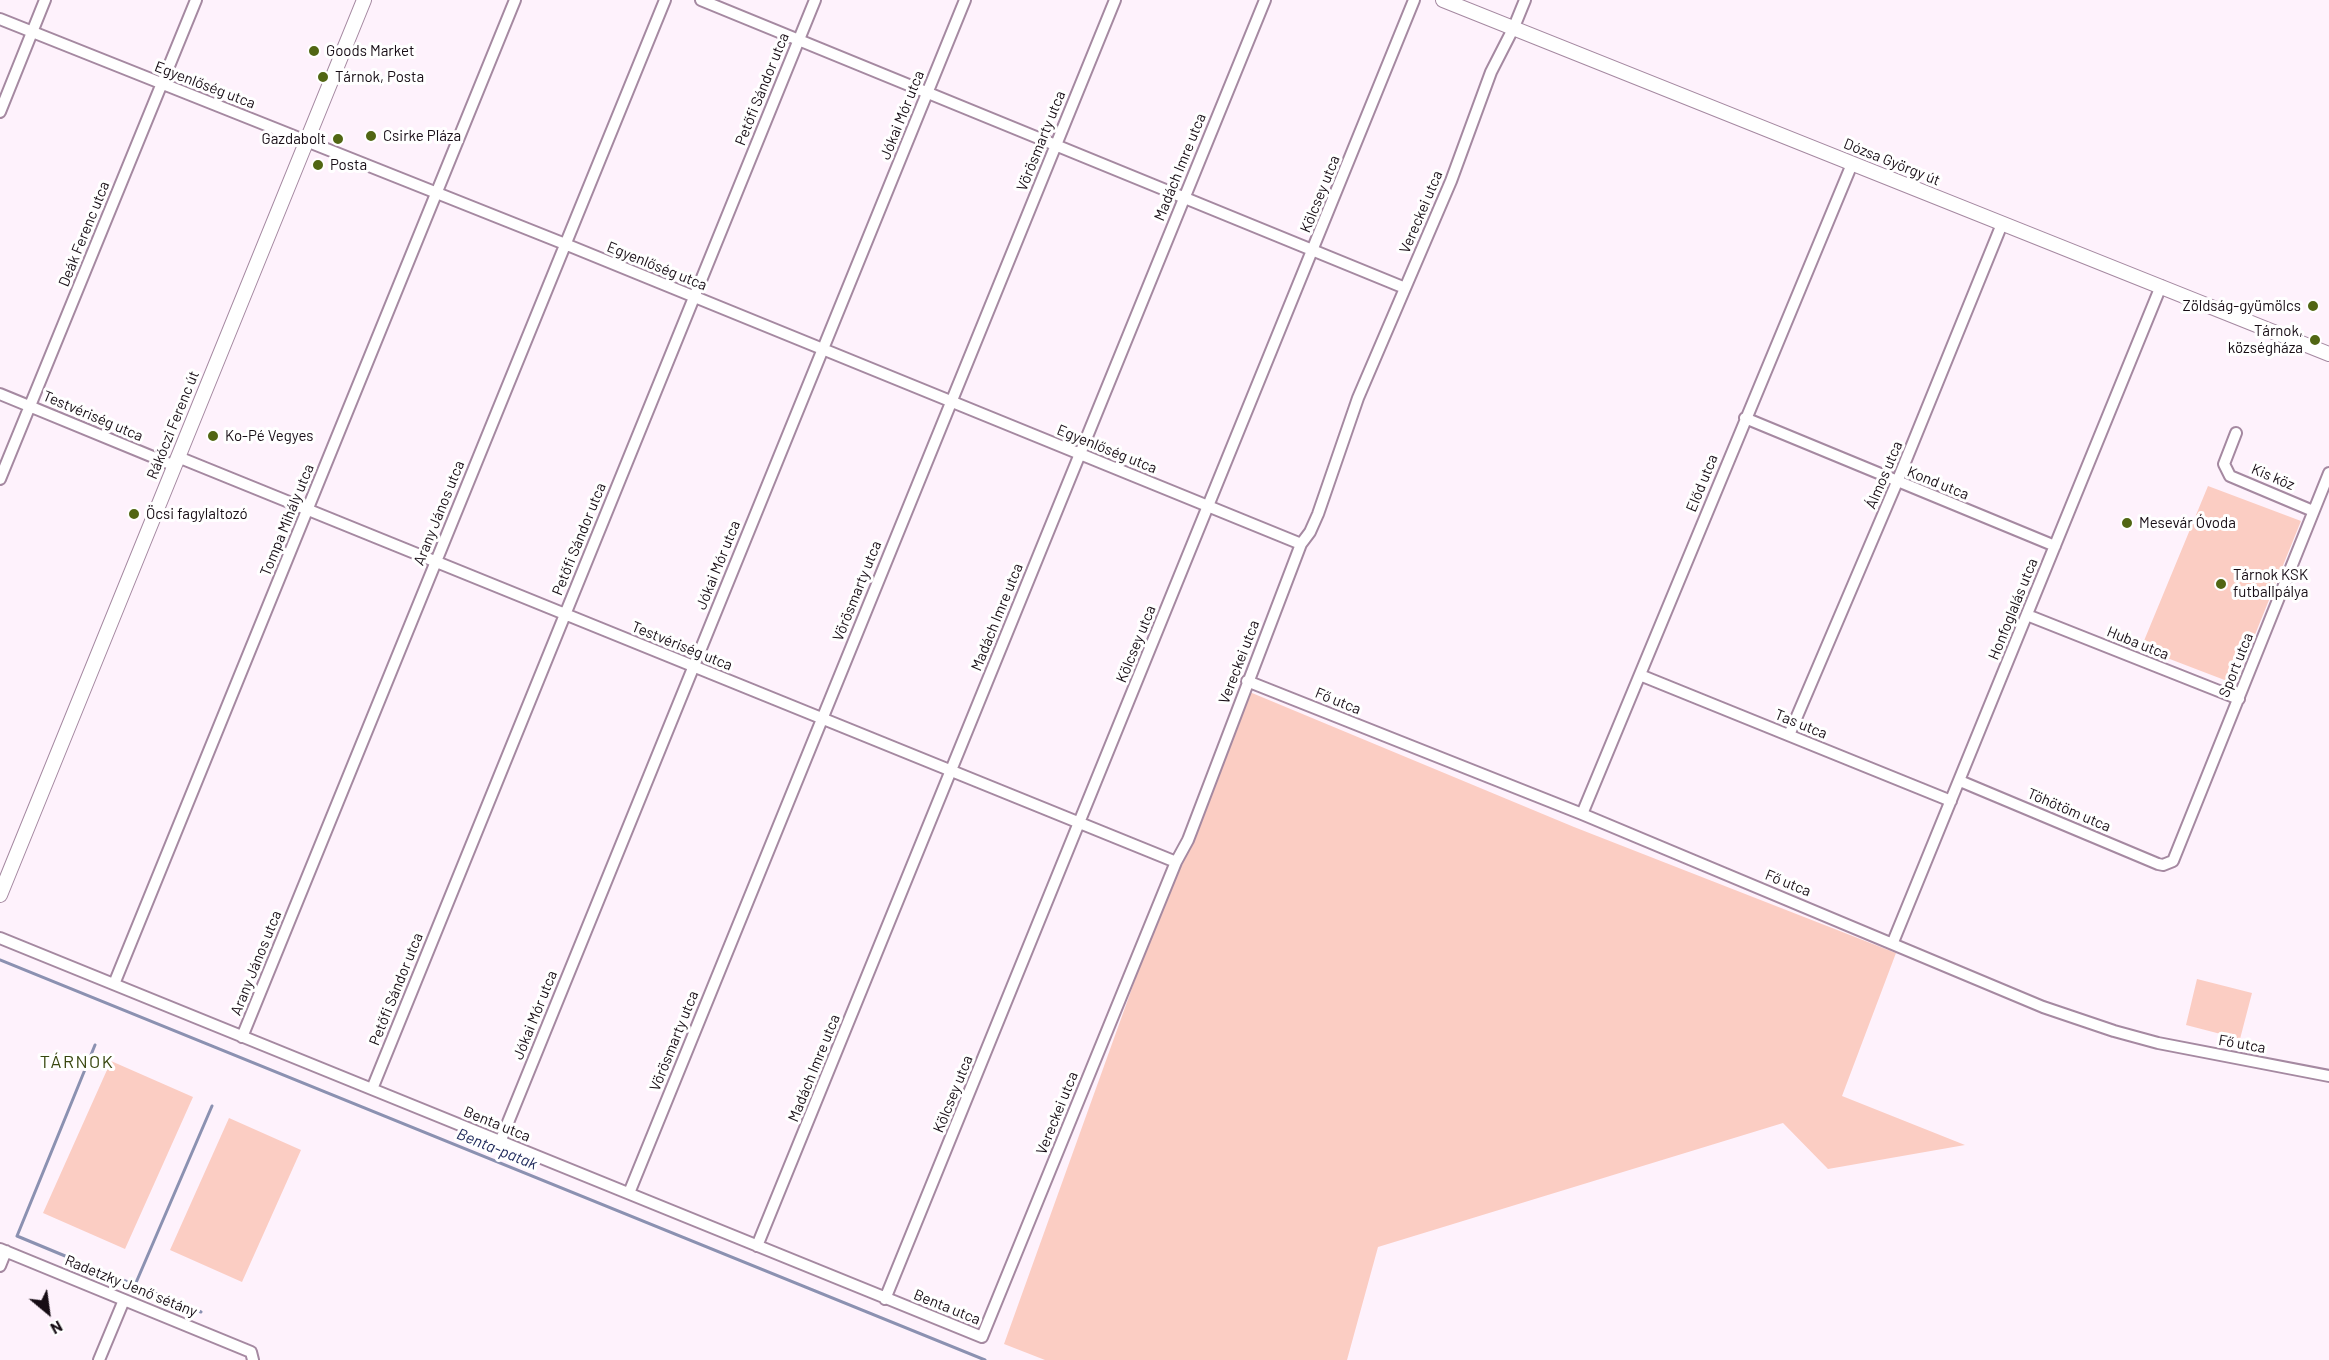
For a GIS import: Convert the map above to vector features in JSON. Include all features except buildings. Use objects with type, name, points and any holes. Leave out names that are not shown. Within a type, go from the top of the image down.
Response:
[{"type":"street","points":[[0,112],[45,0]]},
{"type":"street","name":"Deák Ferenc utca","points":[[0,479],[196,0]]},
{"type":"street","name":"Rákóczi Ferenc út","points":[[0,895],[364,0]]},
{"type":"street","name":"Tompa Mihály utca","points":[[114,984],[515,0]]},
{"type":"street","name":"Arany János utca","points":[[242,1037],[665,0]]},
{"type":"street","points":[[701,0],[1405,288]]},
{"type":"street","name":"Petőfi Sándor utca","points":[[372,1089],[815,0]]},
{"type":"street","name":"Jókai Mór utca","points":[[500,1142],[965,0]]},
{"type":"street","name":"Vörösmarty utca","points":[[629,1193],[1114,0]]},
{"type":"street","name":"Madách Imre utca","points":[[758,1246],[1265,0]]},
{"type":"street","name":"Kölcsey utca","points":[[885,1299],[1414,0]]},
{"type":"street","name":"Dózsa György út","points":[[1443,0],[2329,354]]},
{"type":"street","name":"Vereckei utca","points":[[982,1337],[1176,862],[1188,840],[1300,544],[1314,525],[1352,412],[1455,170],[1491,72],[1525,0]]},
{"type":"street","name":"Egyenlőség utca","points":[[0,19],[565,244],[1300,544]]},
{"type":"street","name":"Előd utca","points":[[1582,814],[1852,164]]},
{"type":"street","name":"Álmos utca","points":[[1789,735],[1897,482],[2002,224]]},
{"type":"street","name":"Honfoglalás utca","points":[[1893,942],[2162,286]]},
{"type":"street","name":"Testvériség utca","points":[[0,394],[308,510],[1176,862]]},
{"type":"street","name":"Kond utca","points":[[1745,418],[2055,546]]},
{"type":"street","name":"Kis köz","points":[[2236,433],[2224,464],[2230,476],[2313,511]]},
{"type":"street","name":"Sport utca","points":[[2168,864],[2176,857],[2329,473]]},
{"type":"street","name":"Huba utca","points":[[2027,615],[2239,699]]},
{"type":"street","name":"Tas utca","points":[[1640,675],[1951,801]]},
{"type":"street","name":"Fő utca","points":[[1247,681],[1582,814],[1893,942],[2043,1007],[2158,1043],[2329,1076]]},
{"type":"street","name":"Töhötöm utca","points":[[1960,781],[2158,864],[2168,864]]},
{"type":"street","name":"Benta utca","points":[[0,938],[982,1337]]},
{"type":"street","points":[[0,1266],[3,1250]]},
{"type":"street","name":"Radetzky Jenő sétány","points":[[3,1250],[252,1356]]},
{"type":"street","points":[[99,1360],[124,1300]]},
{"type":"shaded area","name":"Tárnok KSK futballpálya","points":[[2208,486],[2301,521],[2235,684],[2141,648]]},
{"type":"shaded area","points":[[1240,688],[1574,827],[1896,953],[1842,1096],[1965,1145],[1828,1169],[1783,1123],[1378,1247],[1347,1360],[1045,1360],[1004,1344]]},
{"type":"shaded area","points":[[2197,979],[2252,993],[2240,1039],[2186,1025]]},
{"type":"shaded area","points":[[111,1061],[193,1097],[125,1249],[43,1213]]},
{"type":"shaded area","points":[[229,1118],[301,1150],[242,1282],[170,1250]]},
{"type":"waterway","name":"Benta-patak","points":[[0,960],[985,1360]]},
{"type":"waterway","points":[[95,1045],[17,1236],[147,1290]]},
{"type":"waterway","points":[[135,1285],[212,1106]]},
{"type":"waterway","points":[[154,1293],[201,1312]]},
{"type":"place","name":"Goods Market","points":[[314,51]]},
{"type":"place","name":"Tárnok, Posta","points":[[323,77]]},
{"type":"place","name":"Csirke Pláza","points":[[371,136]]},
{"type":"place","name":"Gazdabolt","points":[[338,139]]},
{"type":"place","name":"Posta","points":[[318,165]]},
{"type":"place","name":"Zöldság-gyümölcs","points":[[2313,306]]},
{"type":"place","name":"Tárnok, községháza","points":[[2315,340]]},
{"type":"place","name":"Ko-Pé Vegyes","points":[[213,436]]},
{"type":"place","name":"Öcsi fagylaltozó","points":[[134,514]]},
{"type":"place","name":"Mesevár Óvoda","points":[[2127,523]]},
{"type":"place","name":"Tárnok KSK futballpálya","points":[[2221,584]]},
{"type":"district","name":"TÁRNOK","points":[[77,1062]]}]
